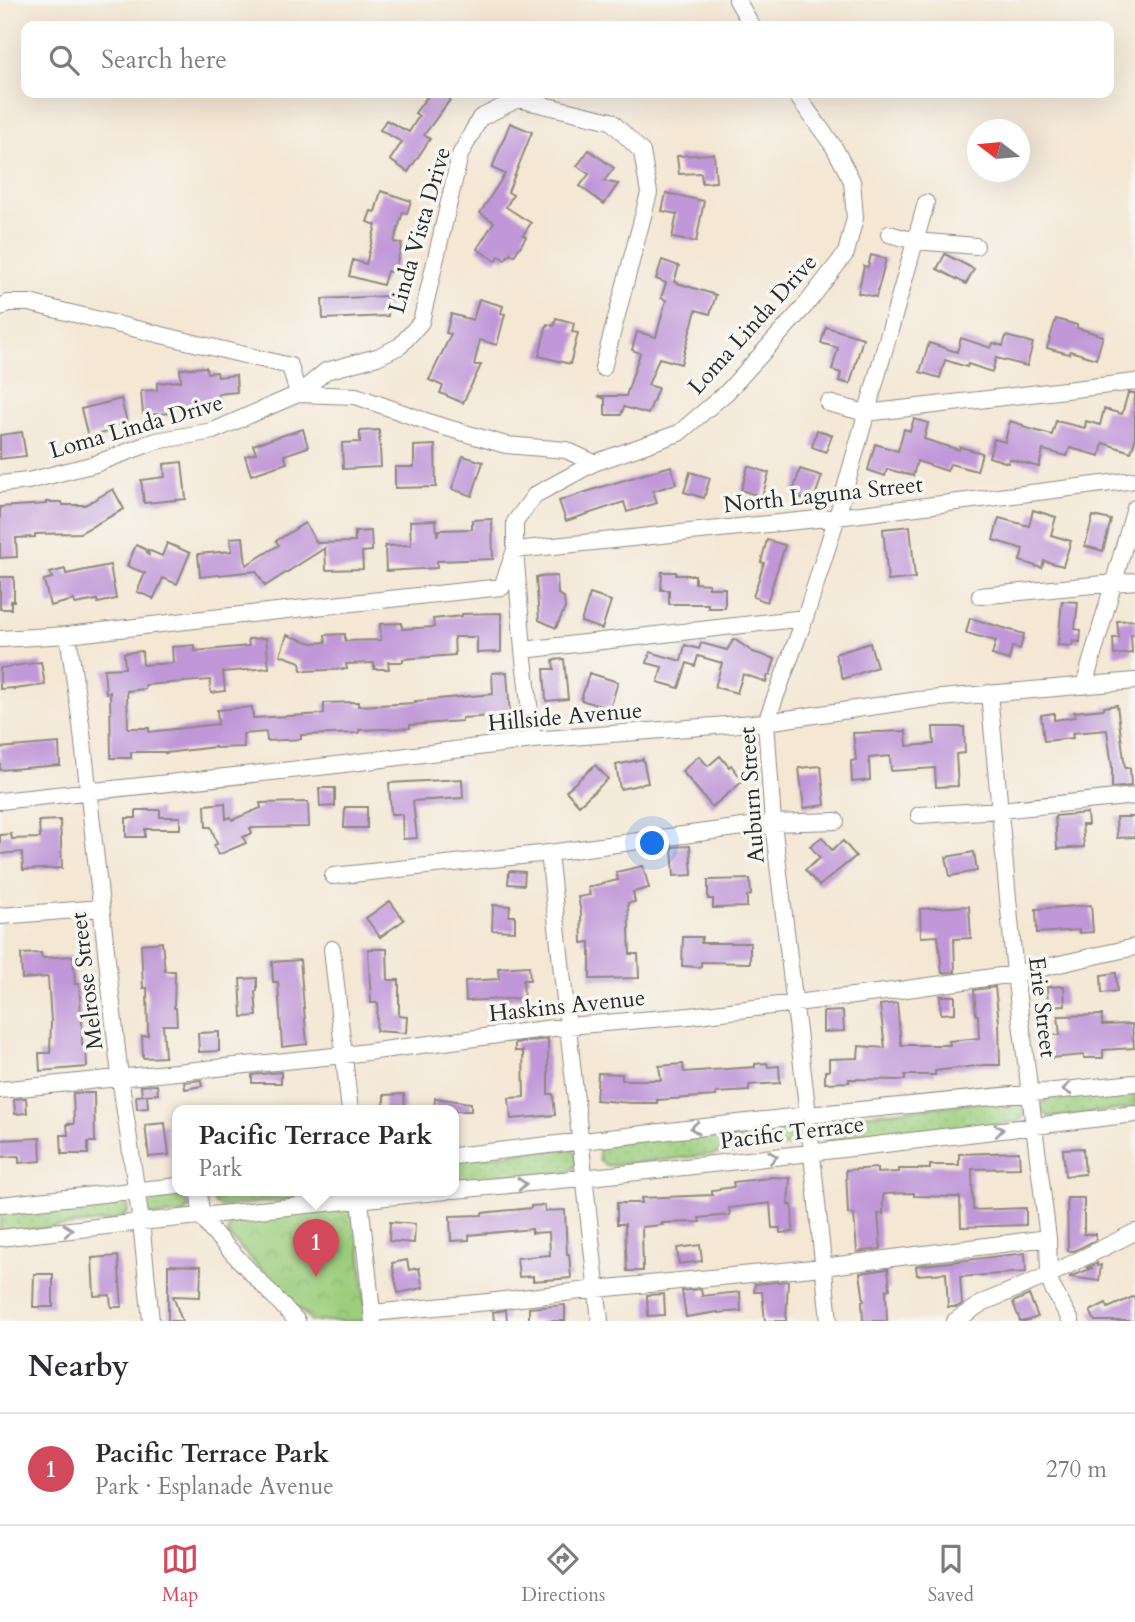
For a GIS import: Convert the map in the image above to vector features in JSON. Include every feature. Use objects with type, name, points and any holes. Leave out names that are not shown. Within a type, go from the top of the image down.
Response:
[{"type":"street","points":[[737,0],[749,21]]},
{"type":"street","name":"Loma Linda Drive","points":[[0,484],[28,481],[95,464],[156,441],[213,432],[298,394],[356,396],[434,424],[506,445],[566,450],[594,463],[679,433],[727,392],[805,306],[846,253],[855,218],[852,181],[834,147],[799,98]]},
{"type":"street","name":"Linda Vista Drive","points":[[298,394],[326,371],[377,357],[400,346],[421,322],[460,155],[480,118],[518,99],[611,121],[642,152],[649,193],[603,368]]},
{"type":"street","name":"Auburn Street","points":[[829,1321],[808,1115],[773,823],[766,722],[805,618],[837,517],[926,203]]},
{"type":"street","points":[[889,234],[915,241],[976,246]]},
{"type":"street","points":[[0,308],[8,303],[29,303],[290,366],[298,394]]},
{"type":"street","points":[[828,403],[866,413],[1135,382]]},
{"type":"street","points":[[533,740],[523,650],[515,522],[535,495],[594,463]]},
{"type":"street","name":"North Laguna Street","points":[[515,550],[837,517],[1135,480]]},
{"type":"street","points":[[1084,685],[1135,508]]},
{"type":"street","points":[[0,639],[68,635],[502,587],[515,550]]},
{"type":"street","points":[[980,597],[1135,582]]},
{"type":"street","points":[[523,650],[805,618]]},
{"type":"street","name":"Melrose Street","points":[[68,635],[81,724],[120,1077],[141,1222],[151,1321]]},
{"type":"street","name":"Hillside Avenue","points":[[0,801],[328,766],[533,740],[766,722],[918,699],[1135,681]]},
{"type":"street","name":"Erie Street","points":[[989,693],[1015,974],[1048,1238],[1049,1275],[1052,1287],[1070,1321]]},
{"type":"street","points":[[919,815],[1000,810],[1135,796]]},
{"type":"street","points":[[333,876],[549,853],[773,823],[836,821]]},
{"type":"street","points":[[549,853],[600,1321]]},
{"type":"street","points":[[0,916],[101,908]]},
{"type":"street","name":"Haskins Avenue","points":[[0,1090],[344,1055],[568,1026],[690,1016],[886,992],[1015,974],[1135,947]]},
{"type":"street","points":[[332,949],[349,1105]]},
{"type":"street","name":"Pacific Terrace","points":[[459,1155],[808,1115],[1135,1083]]},
{"type":"street","name":"Pacific Terrace","points":[[459,1191],[585,1179],[1135,1114]]},
{"type":"street","points":[[0,1205],[172,1187]]},
{"type":"street","points":[[199,1196],[201,1216],[211,1230],[297,1321]]},
{"type":"street","points":[[0,1238],[352,1196]]},
{"type":"street","points":[[360,1196],[373,1317],[597,1289],[822,1267],[1048,1238]]},
{"type":"street","points":[[955,1321],[982,1303],[1049,1275],[1135,1232]]},
{"type":"green space","points":[[1135,1087],[1135,1108],[1050,1117],[1042,1112],[1042,1103],[1048,1096]]},
{"type":"green space","points":[[1017,1098],[1026,1103],[1026,1114],[1018,1122],[826,1142],[819,1137],[818,1125],[825,1119]]},
{"type":"green space","points":[[792,1123],[799,1128],[799,1140],[792,1146],[606,1166],[599,1160],[599,1150],[604,1143]]},
{"type":"green space","points":[[567,1147],[576,1152],[576,1165],[569,1172],[459,1183],[459,1159]]},
{"type":"green space","points":[[172,1192],[172,1196],[181,1196],[190,1207],[184,1214],[153,1216],[146,1211],[144,1200],[148,1193]]},
{"type":"green space","points":[[118,1196],[128,1201],[128,1212],[121,1220],[0,1233],[0,1209]]},
{"type":"green space","points":[[213,1196],[318,1196],[221,1207],[214,1203]]},
{"type":"green space","points":[[356,1203],[367,1321],[311,1321],[227,1234],[232,1219]]},
{"type":"building","points":[[426,98],[451,98],[424,135],[430,139],[408,172],[390,160],[402,142],[380,130],[386,120],[409,132],[419,116],[415,113]]},
{"type":"building","points":[[510,123],[532,132],[508,192],[513,195],[506,207],[531,223],[514,256],[510,253],[505,260],[499,256],[496,261],[477,249],[494,222],[480,213],[505,174],[492,168]]},
{"type":"building","points":[[589,150],[614,168],[604,181],[618,184],[604,204],[580,186],[589,174],[577,166]]},
{"type":"building","points":[[714,154],[716,182],[702,183],[701,173],[679,174],[677,156]]},
{"type":"building","points":[[381,191],[411,201],[407,213],[403,212],[394,242],[402,244],[394,273],[387,271],[383,285],[349,276],[353,260],[366,264],[376,225],[367,222],[371,211],[375,212]]},
{"type":"building","points":[[666,193],[704,201],[696,242],[672,238],[677,214],[662,211]]},
{"type":"building","points":[[945,254],[974,269],[966,284],[937,269]]},
{"type":"building","points":[[871,255],[886,259],[876,297],[858,293],[864,266],[868,267]]},
{"type":"building","points":[[662,260],[679,266],[674,282],[716,295],[710,314],[696,310],[681,364],[659,358],[648,385],[658,388],[648,414],[624,407],[621,415],[605,415],[605,399],[598,396],[626,396],[640,353],[632,350],[637,332],[656,337],[666,300],[661,298],[666,283],[656,279]]},
{"type":"building","points":[[387,296],[388,316],[323,319],[322,299]]},
{"type":"building","points":[[479,299],[503,306],[501,313],[505,314],[497,345],[480,340],[474,365],[481,365],[463,403],[440,393],[443,386],[429,380],[451,334],[446,333],[451,314],[473,320]]},
{"type":"building","points":[[556,318],[574,323],[572,332],[578,333],[570,364],[539,356],[547,324],[554,326]]},
{"type":"building","points":[[1056,319],[1103,336],[1096,359],[1070,351],[1069,354],[1047,348]]},
{"type":"building","points":[[826,327],[863,338],[850,384],[839,381],[841,373],[832,370],[838,348],[821,343]]},
{"type":"building","points":[[1006,336],[1033,343],[1027,366],[996,358],[992,372],[945,360],[940,378],[920,372],[929,343],[957,352],[961,338],[991,348],[993,343],[1003,346]]},
{"type":"building","points":[[206,367],[207,373],[217,372],[218,377],[236,375],[237,392],[218,394],[219,404],[172,408],[173,413],[143,415],[141,391],[157,390],[157,383],[181,381],[180,369]]},
{"type":"building","points":[[1128,393],[1135,393],[1135,440],[1131,452],[1103,443],[1100,456],[1070,448],[1067,456],[1043,450],[1039,467],[1009,459],[1008,463],[989,457],[994,439],[1005,442],[1010,421],[1052,435],[1056,421],[1085,428],[1086,421],[1100,425],[1104,409],[1122,414]]},
{"type":"building","points":[[121,399],[127,422],[110,427],[111,431],[88,437],[81,409]]},
{"type":"building","points":[[914,419],[928,423],[924,439],[959,450],[960,447],[982,453],[977,471],[950,464],[947,471],[917,461],[913,476],[887,469],[885,476],[868,470],[875,444],[898,451],[904,429],[910,431]]},
{"type":"building","points":[[303,429],[308,447],[284,455],[287,463],[251,475],[245,456],[256,453],[253,445]]},
{"type":"building","points":[[379,430],[381,467],[343,469],[342,443],[360,442],[360,431]]},
{"type":"building","points":[[817,430],[832,435],[826,452],[812,447]]},
{"type":"building","points":[[22,432],[26,456],[0,459],[0,435]]},
{"type":"building","points":[[435,445],[436,487],[395,488],[395,467],[414,467],[414,446]]},
{"type":"building","points":[[463,456],[483,462],[472,496],[452,489]]},
{"type":"building","points":[[182,462],[186,499],[144,503],[141,480],[165,477],[164,464]]},
{"type":"building","points":[[671,466],[676,484],[653,491],[657,503],[627,512],[624,502],[566,521],[559,501]]},
{"type":"building","points":[[748,466],[769,473],[762,497],[741,490]]},
{"type":"building","points":[[800,469],[822,476],[815,496],[808,494],[807,500],[792,495]]},
{"type":"building","points":[[690,472],[710,478],[704,498],[684,492]]},
{"type":"building","points":[[113,489],[124,509],[80,533],[35,534],[35,537],[16,538],[17,557],[0,558],[0,507],[46,502],[85,505]]},
{"type":"building","points":[[1033,510],[1056,517],[1051,535],[1071,541],[1063,566],[1044,561],[1042,568],[1020,561],[1023,549],[993,540],[999,518],[1029,526]]},
{"type":"building","points":[[1093,516],[1111,520],[1103,551],[1085,546]]},
{"type":"building","points":[[492,519],[493,559],[437,561],[437,568],[386,571],[385,546],[411,545],[410,521],[436,520],[437,536],[439,530],[472,529],[472,520]]},
{"type":"building","points":[[305,523],[317,543],[355,542],[355,532],[371,531],[372,551],[362,552],[363,569],[326,570],[325,548],[265,586],[256,571],[200,577],[198,554],[232,551],[230,538],[243,537],[246,565],[279,545],[276,541]]},
{"type":"building","points":[[910,526],[915,578],[888,581],[883,529]]},
{"type":"building","points":[[767,540],[785,545],[767,602],[753,597],[764,563],[761,562]]},
{"type":"building","points":[[167,543],[190,553],[177,584],[163,578],[153,600],[137,592],[145,573],[127,566],[136,545],[145,549],[149,556],[148,550],[162,556]]},
{"type":"building","points":[[110,565],[116,599],[75,604],[74,600],[50,606],[44,580],[52,578],[50,573],[65,569],[66,574]]},
{"type":"building","points":[[662,572],[695,575],[695,583],[709,584],[709,588],[725,588],[725,608],[708,608],[708,604],[669,604],[669,590],[661,590]]},
{"type":"building","points":[[557,576],[558,594],[564,597],[565,608],[556,628],[539,620],[536,577]]},
{"type":"building","points":[[0,577],[14,577],[14,601],[11,601],[11,609],[0,609]]},
{"type":"building","points":[[590,594],[611,601],[602,629],[581,622]]},
{"type":"building","points":[[1062,601],[1078,602],[1075,629],[1081,630],[1080,642],[1073,641],[1072,646],[1058,645]]},
{"type":"building","points":[[501,613],[501,652],[477,653],[477,637],[454,637],[455,655],[388,662],[389,669],[374,669],[374,663],[346,664],[347,669],[306,671],[301,670],[300,662],[280,655],[287,635],[312,643],[326,642],[325,635],[345,634],[345,641],[381,640],[380,624],[402,623],[402,629],[434,627],[433,619],[462,614]]},
{"type":"building","points":[[970,618],[1024,634],[1020,649],[1012,647],[1009,660],[992,655],[996,641],[966,633]]},
{"type":"building","points":[[1135,620],[1135,634],[1131,635],[1132,653],[1114,655],[1113,638],[1119,638],[1117,621]]},
{"type":"building","points":[[266,638],[269,668],[223,672],[225,691],[211,693],[210,680],[145,685],[145,689],[127,691],[128,728],[149,728],[149,732],[218,724],[217,710],[252,707],[253,718],[324,714],[324,703],[358,702],[358,706],[416,703],[415,701],[493,694],[492,673],[507,672],[510,715],[462,718],[462,721],[410,725],[410,728],[359,730],[359,733],[301,735],[301,739],[267,741],[266,732],[243,734],[244,747],[215,747],[165,753],[131,752],[131,758],[111,758],[110,692],[106,693],[104,669],[125,668],[124,653],[142,651],[143,665],[173,663],[172,647],[195,645],[195,651],[249,646],[248,639]]},
{"type":"building","points":[[734,639],[753,652],[775,659],[766,682],[743,674],[737,693],[715,687],[722,663],[698,656],[695,666],[687,663],[679,688],[658,682],[662,667],[647,663],[650,652],[681,661],[685,645],[699,649],[701,643],[727,650]]},
{"type":"building","points":[[870,643],[877,667],[843,679],[835,654]]},
{"type":"building","points":[[564,659],[568,699],[546,701],[544,669],[554,669],[553,660]]},
{"type":"building","points":[[41,662],[45,685],[0,689],[0,668]]},
{"type":"building","points":[[589,673],[618,682],[610,709],[581,700]]},
{"type":"building","points":[[1117,705],[1125,768],[1130,768],[1131,786],[1112,788],[1107,730],[1072,733],[1073,738],[1044,741],[1041,715],[1054,713],[1054,720],[1075,717],[1074,712]]},
{"type":"building","points":[[933,727],[964,727],[965,753],[956,754],[958,786],[936,787],[935,768],[891,771],[890,756],[869,758],[870,780],[852,782],[851,761],[856,760],[853,733],[906,731],[907,746],[934,744]]},
{"type":"building","points":[[59,743],[60,765],[0,770],[0,748]]},
{"type":"building","points":[[699,756],[708,766],[720,756],[743,781],[712,807],[682,771]]},
{"type":"building","points":[[643,759],[648,783],[620,789],[616,765]]},
{"type":"building","points":[[595,765],[608,779],[579,805],[566,791]]},
{"type":"building","points":[[821,766],[825,805],[804,808],[799,768]]},
{"type":"building","points":[[462,779],[463,798],[413,801],[417,838],[403,839],[402,814],[391,814],[389,783]]},
{"type":"building","points":[[319,788],[335,788],[335,806],[320,807]]},
{"type":"building","points":[[308,802],[309,827],[250,828],[252,833],[243,837],[246,843],[218,855],[211,827],[206,827],[205,805],[225,803],[226,819],[231,817],[232,820],[261,808],[260,803]]},
{"type":"building","points":[[345,807],[367,807],[367,828],[344,828]]},
{"type":"building","points":[[136,810],[160,810],[160,817],[180,817],[180,829],[145,829],[145,837],[126,837],[126,818],[136,818]]},
{"type":"building","points":[[1087,813],[1088,825],[1082,825],[1084,847],[1057,849],[1055,816]]},
{"type":"building","points":[[1116,817],[1135,817],[1135,837],[1117,838]]},
{"type":"building","points":[[60,820],[62,868],[23,870],[22,852],[0,854],[0,835],[11,834],[12,839],[40,838],[39,821]]},
{"type":"building","points":[[822,837],[832,850],[843,841],[856,856],[819,886],[805,870],[820,858],[810,846]]},
{"type":"building","points":[[690,846],[692,875],[674,876],[672,847]]},
{"type":"building","points":[[974,852],[977,871],[950,876],[946,857]]},
{"type":"building","points":[[643,866],[649,888],[633,892],[635,902],[628,903],[630,954],[638,954],[639,978],[590,979],[590,942],[582,943],[578,897],[590,895],[588,887],[618,880],[616,872]]},
{"type":"building","points":[[509,871],[525,872],[524,885],[508,884]]},
{"type":"building","points":[[750,879],[751,895],[747,896],[747,907],[713,908],[713,899],[708,899],[708,880]]},
{"type":"building","points":[[390,901],[404,920],[380,937],[366,918]]},
{"type":"building","points":[[493,905],[510,906],[509,916],[515,916],[515,931],[492,930]]},
{"type":"building","points":[[1091,905],[1093,932],[1079,933],[1079,930],[1037,933],[1036,909]]},
{"type":"building","points":[[969,906],[971,938],[954,939],[955,972],[942,973],[938,936],[921,937],[920,909]]},
{"type":"building","points":[[683,937],[702,937],[701,943],[750,943],[750,963],[701,962],[701,967],[682,966]]},
{"type":"building","points":[[162,942],[165,971],[175,971],[174,1008],[177,1025],[163,1025],[165,1057],[143,1058],[142,1036],[148,1036],[147,988],[143,988],[141,944]]},
{"type":"building","points":[[368,949],[387,949],[388,980],[399,980],[399,1016],[407,1017],[406,1033],[376,1031],[378,1003],[371,1003]]},
{"type":"building","points":[[41,953],[42,958],[73,956],[75,984],[79,984],[82,1045],[86,1045],[87,1067],[40,1071],[39,1053],[50,1053],[48,977],[22,979],[21,954]]},
{"type":"building","points":[[300,960],[307,1044],[282,1047],[278,982],[273,982],[272,962]]},
{"type":"building","points":[[529,966],[530,980],[523,980],[524,998],[466,1001],[465,981],[499,979],[498,968]]},
{"type":"building","points":[[1116,973],[1117,991],[1102,993],[1101,975]]},
{"type":"building","points":[[257,978],[257,1016],[242,1017],[240,979]]},
{"type":"building","points":[[1064,986],[1065,1005],[1048,1006],[1047,987]]},
{"type":"building","points":[[995,987],[1000,1065],[935,1071],[935,1075],[905,1075],[905,1080],[849,1079],[849,1082],[825,1083],[829,1059],[858,1058],[859,1046],[885,1048],[880,1005],[897,1003],[901,1045],[950,1045],[949,1041],[979,1038],[974,990]]},
{"type":"building","points":[[940,996],[955,996],[955,1013],[941,1014]]},
{"type":"building","points":[[843,1011],[844,1031],[823,1032],[823,1012]]},
{"type":"building","points":[[1102,1015],[1102,1025],[1132,1024],[1134,1048],[1103,1050],[1103,1058],[1084,1058],[1084,1055],[1051,1058],[1049,1035],[1060,1035],[1058,1016]]},
{"type":"building","points":[[219,1032],[219,1051],[199,1052],[198,1033]]},
{"type":"building","points":[[548,1039],[548,1094],[553,1094],[555,1115],[511,1119],[509,1098],[524,1097],[523,1051],[515,1051],[515,1043]]},
{"type":"building","points":[[767,1063],[768,1067],[779,1066],[780,1083],[749,1085],[749,1091],[657,1100],[657,1103],[596,1100],[598,1073],[622,1074],[622,1080],[661,1080],[659,1066],[683,1064],[684,1072],[755,1067],[755,1064]]},
{"type":"building","points":[[281,1072],[281,1083],[252,1083],[252,1075]]},
{"type":"building","points":[[201,1080],[202,1086],[185,1089],[184,1082]]},
{"type":"building","points":[[157,1085],[158,1094],[142,1095],[141,1086]]},
{"type":"building","points":[[73,1093],[94,1093],[95,1142],[88,1142],[88,1154],[62,1154],[61,1135],[68,1135],[67,1124],[74,1124]]},
{"type":"building","points":[[404,1094],[405,1105],[384,1105],[384,1095]]},
{"type":"building","points":[[147,1095],[148,1108],[137,1109],[136,1096]]},
{"type":"building","points":[[26,1098],[27,1113],[15,1114],[14,1099]]},
{"type":"building","points":[[435,1098],[471,1103],[471,1111],[459,1111],[459,1105],[434,1105]]},
{"type":"building","points":[[165,1123],[169,1155],[149,1157],[145,1125]]},
{"type":"building","points":[[40,1138],[41,1161],[19,1163],[19,1156],[0,1157],[0,1140]]},
{"type":"building","points":[[1083,1148],[1085,1174],[1065,1176],[1063,1149]]},
{"type":"building","points":[[1019,1152],[1020,1168],[972,1169],[973,1210],[1026,1208],[1026,1225],[961,1227],[960,1197],[914,1196],[914,1193],[883,1194],[883,1214],[878,1214],[881,1249],[857,1252],[854,1214],[848,1214],[846,1170],[877,1168],[877,1173],[899,1172],[899,1169],[930,1169],[930,1165],[959,1165],[959,1154]]},
{"type":"building","points":[[770,1177],[790,1178],[788,1205],[792,1205],[793,1232],[780,1233],[780,1228],[772,1228],[770,1203],[729,1208],[730,1215],[699,1218],[700,1222],[662,1223],[663,1225],[642,1227],[643,1271],[627,1271],[625,1224],[617,1224],[617,1203],[642,1203],[641,1198],[712,1195],[712,1190],[734,1187],[733,1182]]},
{"type":"building","points":[[1067,1198],[1084,1198],[1084,1234],[1096,1234],[1096,1240],[1074,1251],[1068,1251]]},
{"type":"building","points":[[545,1205],[545,1211],[565,1210],[571,1278],[533,1281],[533,1276],[519,1277],[517,1258],[550,1255],[549,1232],[532,1233],[532,1229],[469,1235],[469,1240],[451,1241],[450,1216],[482,1215]]},
{"type":"building","points":[[390,1222],[415,1224],[414,1243],[389,1241]]},
{"type":"building","points":[[700,1245],[702,1261],[679,1264],[677,1248]]},
{"type":"building","points":[[1025,1253],[1026,1272],[960,1277],[962,1304],[957,1307],[948,1307],[946,1273],[917,1275],[916,1266]]},
{"type":"building","points":[[118,1256],[122,1307],[111,1307],[110,1295],[94,1296],[92,1258]]},
{"type":"building","points":[[407,1260],[409,1270],[419,1268],[423,1288],[398,1293],[392,1263]]},
{"type":"building","points":[[1097,1263],[1097,1266],[1101,1265],[1099,1281],[1069,1277],[1093,1268],[1086,1268]]},
{"type":"building","points":[[168,1265],[201,1266],[200,1297],[173,1296],[182,1321],[168,1321]]},
{"type":"building","points":[[888,1269],[890,1289],[886,1290],[887,1321],[863,1321],[864,1301],[860,1273]]},
{"type":"building","points":[[34,1274],[53,1274],[53,1307],[33,1307]]},
{"type":"building","points":[[788,1281],[786,1321],[765,1321],[762,1292],[754,1292],[755,1284]]},
{"type":"building","points":[[701,1289],[702,1296],[740,1292],[741,1311],[686,1317],[682,1291]]},
{"type":"building","points":[[664,1294],[665,1315],[648,1316],[647,1295]]},
{"type":"building","points":[[1029,1295],[1038,1317],[1020,1321],[1013,1302]]},
{"type":"building","points":[[1135,1296],[1135,1321],[1095,1321],[1090,1311],[1106,1303],[1108,1308]]},
{"type":"building","points":[[565,1305],[565,1321],[529,1321],[529,1308]]},
{"type":"building","points":[[506,1310],[507,1321],[494,1321],[493,1312]]},
{"type":"place","name":"Pacific Terrace Park","points":[[316,1277]]}]
